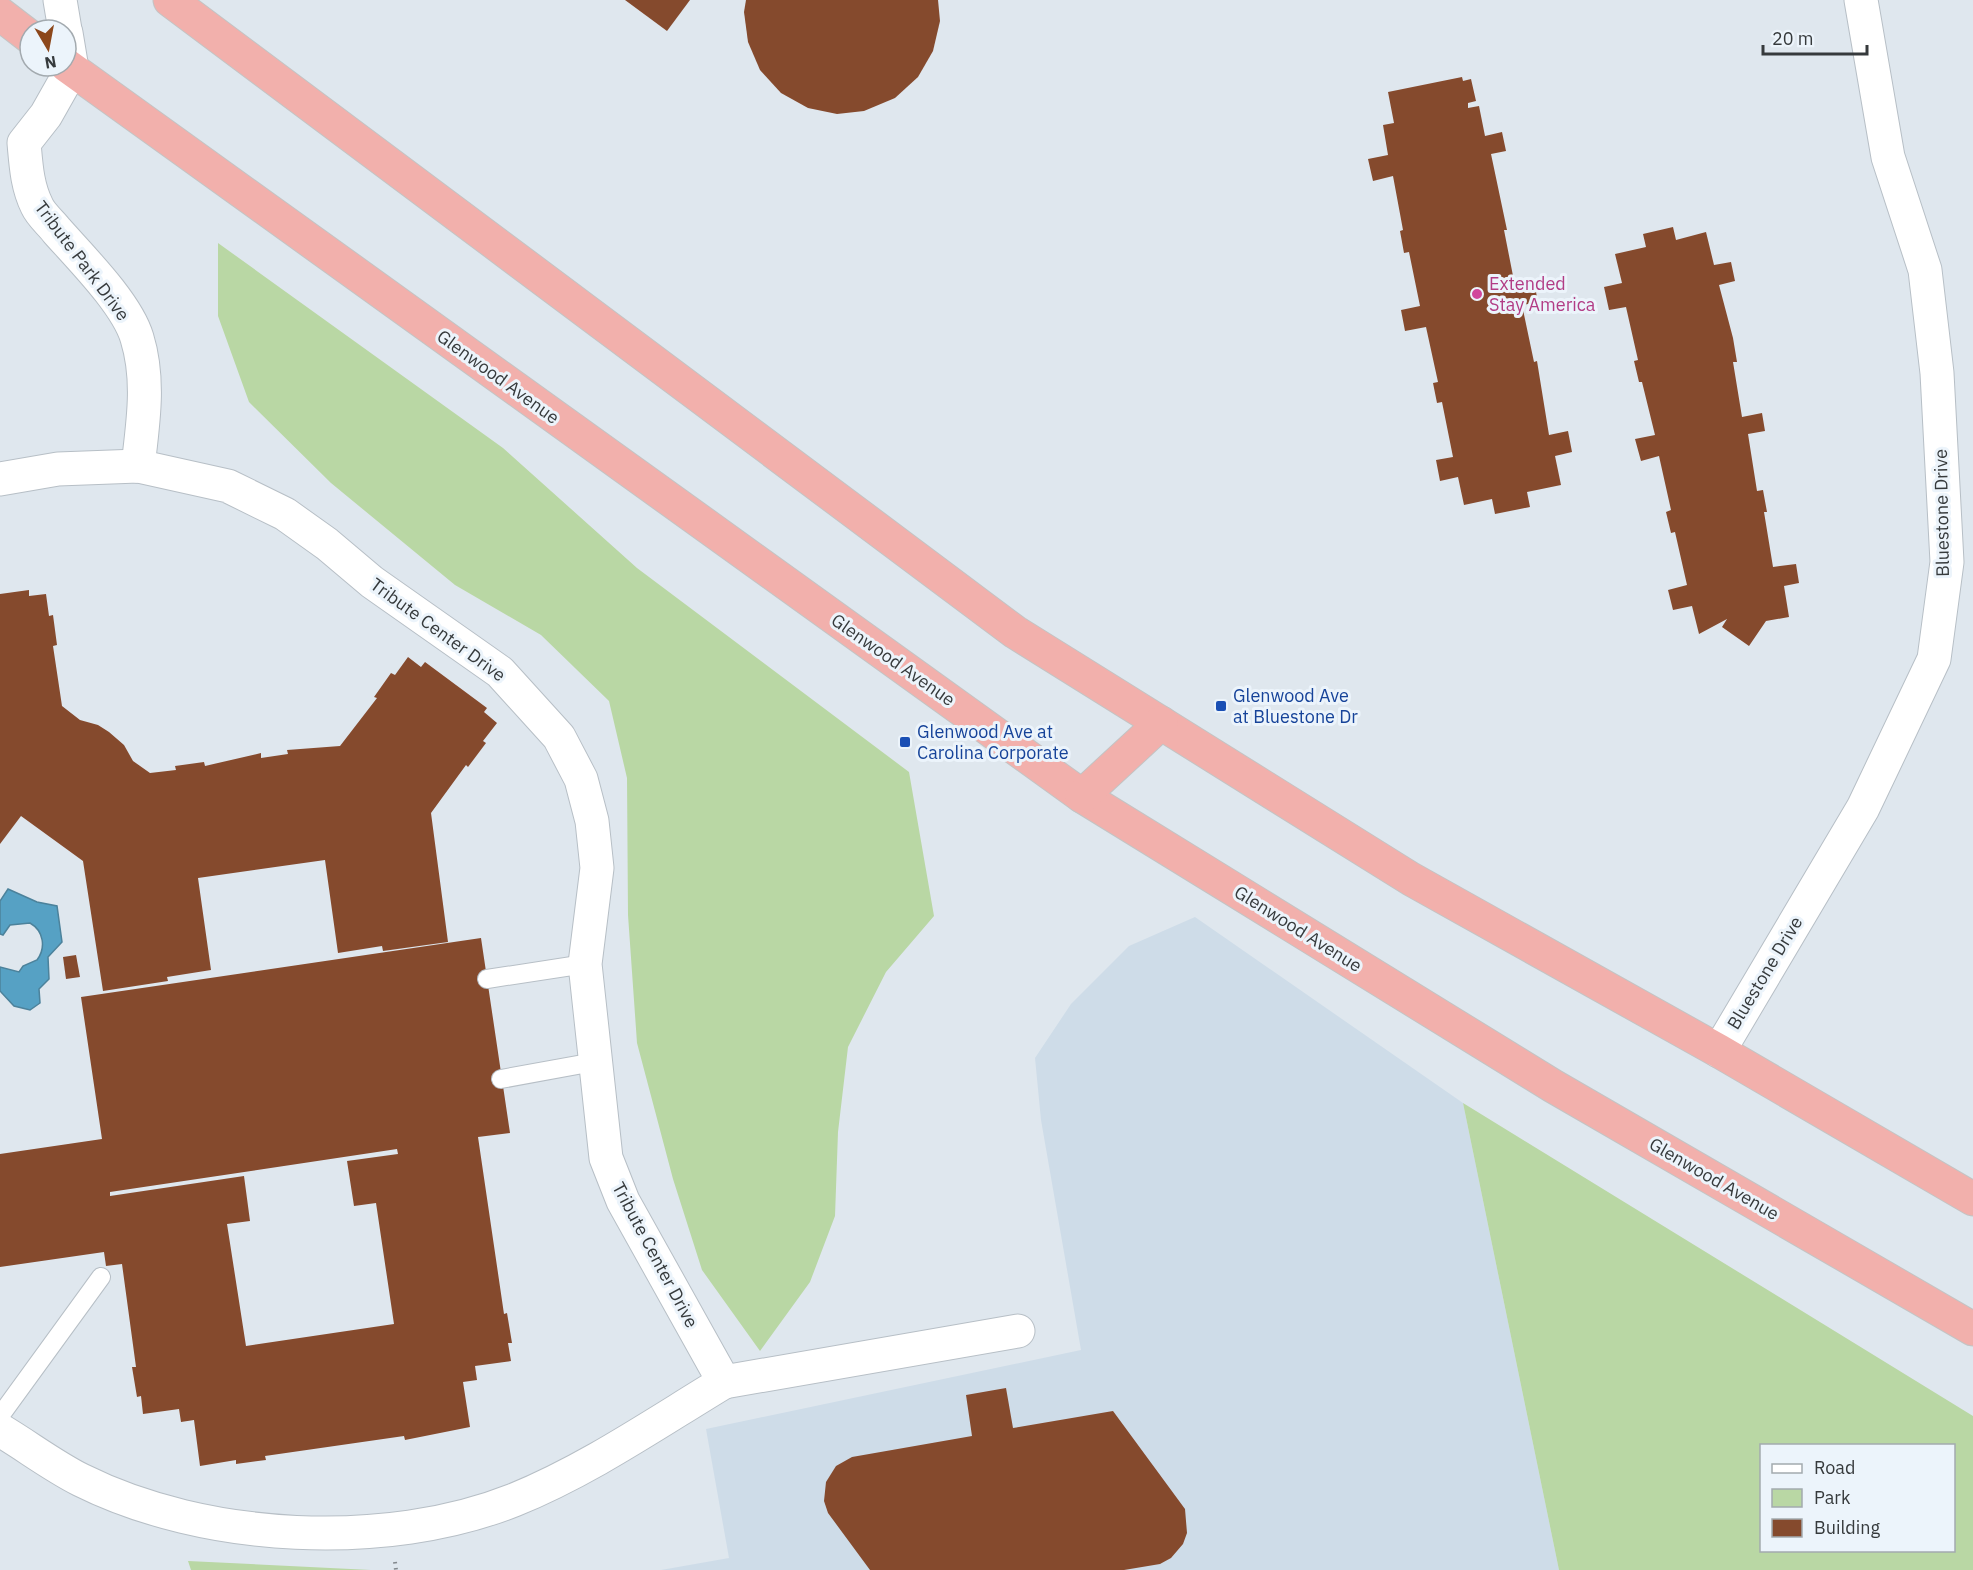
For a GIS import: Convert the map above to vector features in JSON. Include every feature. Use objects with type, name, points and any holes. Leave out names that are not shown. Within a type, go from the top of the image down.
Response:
[{"type":"highway","points":[[170,0],[1015,632],[1411,879],[1719,1051],[1973,1199]]},
{"type":"highway","points":[[0,15],[18,28]]},
{"type":"highway","name":"Glenwood Avenue","points":[[78,73],[1082,796],[1553,1086],[1973,1329]]},
{"type":"highway","points":[[1082,796],[1161,723]]},
{"type":"street","points":[[60,0],[63,18]]},
{"type":"street","name":"Bluestone Drive","points":[[1719,1051],[1863,808],[1934,659],[1947,562],[1936,373],[1925,270],[1888,158],[1861,0]]},
{"type":"street","name":"Tribute Park Drive","points":[[64,78],[46,115],[24,144],[27,180],[37,208],[100,281],[125,314],[137,336],[144,369],[145,406],[138,466]]},
{"type":"street","name":"Tribute Center Drive","points":[[0,479],[58,469],[138,466],[228,486],[285,514],[327,544],[372,582],[500,672],[533,705],[559,737],[581,779],[592,821],[597,868],[585,964],[606,1158],[623,1202],[724,1382]]},
{"type":"street","points":[[0,1430],[81,1480],[187,1518],[237,1528],[345,1532],[458,1518],[515,1499],[593,1460],[724,1382],[1018,1331]]},
{"type":"lane","points":[[487,979],[585,964]]},
{"type":"lane","points":[[501,1078],[594,1062]]},
{"type":"lane","points":[[0,1416],[101,1277]]},
{"type":"shaded area","points":[[1195,917],[1463,1103],[1559,1570],[661,1570],[729,1558],[706,1429],[1081,1350],[1041,1120],[1035,1058],[1071,1004],[1129,946]]},
{"type":"green space","points":[[218,243],[503,448],[637,568],[909,772],[934,916],[886,972],[848,1047],[838,1132],[835,1216],[810,1282],[760,1351],[702,1270],[673,1179],[637,1043],[628,915],[627,778],[609,701],[541,635],[455,585],[331,483],[249,402],[218,316]]},
{"type":"green space","points":[[1463,1103],[1973,1416],[1973,1570],[1559,1570]]},
{"type":"green space","points":[[188,1561],[371,1570],[191,1570]]},
{"type":"water","points":[[8,889],[37,902],[57,906],[62,942],[48,957],[49,979],[39,989],[40,1003],[30,1010],[14,1006],[0,991],[0,967],[19,972],[23,966],[37,960],[42,950],[41,935],[30,923],[10,925],[3,935],[0,934],[0,901]]},
{"type":"building","points":[[625,0],[690,0],[667,31]]},
{"type":"building","points":[[746,0],[938,0],[940,21],[933,51],[918,77],[895,98],[864,111],[837,114],[808,108],[781,93],[760,70],[748,42],[744,12]]},
{"type":"building","name":"Extended Stay America","points":[[1462,77],[1463,81],[1471,79],[1476,101],[1468,103],[1468,108],[1479,106],[1485,136],[1502,132],[1506,151],[1491,154],[1507,230],[1504,230],[1515,286],[1534,282],[1538,302],[1522,305],[1534,362],[1537,361],[1549,435],[1568,431],[1572,452],[1555,456],[1561,485],[1527,492],[1530,507],[1495,514],[1492,499],[1464,505],[1458,477],[1440,481],[1436,460],[1453,457],[1442,402],[1437,403],[1433,383],[1438,382],[1426,327],[1405,331],[1401,310],[1420,306],[1409,252],[1404,253],[1400,231],[1403,230],[1393,176],[1373,181],[1368,159],[1388,155],[1383,125],[1394,123],[1388,92]]},
{"type":"building","points":[[1673,227],[1676,240],[1706,232],[1714,265],[1731,262],[1735,281],[1719,285],[1733,338],[1737,362],[1733,362],[1742,417],[1762,413],[1765,431],[1748,434],[1757,491],[1763,490],[1767,512],[1764,512],[1773,567],[1796,564],[1799,583],[1784,586],[1789,617],[1766,621],[1749,646],[1722,627],[1727,619],[1699,634],[1692,606],[1673,610],[1668,590],[1687,585],[1675,532],[1671,533],[1666,512],[1671,510],[1659,456],[1641,461],[1635,439],[1655,435],[1642,382],[1639,382],[1634,361],[1638,360],[1626,307],[1609,310],[1604,287],[1622,283],[1615,254],[1646,247],[1643,234]]},
{"type":"building","points":[[29,590],[29,596],[46,594],[49,616],[53,615],[57,645],[53,646],[62,706],[80,720],[98,725],[109,732],[124,745],[133,761],[150,773],[176,770],[175,766],[204,762],[205,766],[261,753],[261,758],[288,754],[287,750],[340,746],[377,698],[374,697],[391,673],[395,675],[408,657],[421,667],[425,662],[487,708],[484,712],[497,723],[483,741],[486,743],[468,767],[466,765],[431,813],[448,942],[383,951],[382,946],[338,953],[325,860],[198,878],[211,970],[167,977],[168,981],[103,991],[83,861],[21,816],[0,844],[0,594]]},
{"type":"building","points":[[481,938],[510,1133],[478,1137],[504,1314],[507,1313],[512,1343],[508,1343],[511,1361],[475,1366],[477,1380],[463,1382],[470,1427],[405,1440],[404,1436],[265,1456],[266,1460],[236,1464],[236,1460],[200,1466],[194,1420],[181,1422],[179,1409],[143,1414],[141,1396],[137,1397],[132,1367],[136,1367],[122,1264],[106,1266],[104,1252],[0,1267],[0,1154],[102,1139],[81,997]],"holes":[[[397,1149],[398,1154],[347,1161],[354,1206],[376,1203],[394,1324],[246,1346],[227,1224],[250,1221],[244,1176],[110,1196],[110,1192]]]},
{"type":"building","points":[[76,955],[80,977],[66,979],[63,957]]},
{"type":"building","points":[[1006,1388],[1013,1428],[1113,1411],[1185,1509],[1187,1533],[1183,1544],[1171,1558],[1160,1564],[1124,1570],[870,1570],[828,1513],[824,1501],[826,1482],[836,1466],[852,1457],[972,1436],[966,1395]]},
{"type":"place","name":"Extended Stay America","points":[[1477,294]]},
{"type":"place","name":"Glenwood Ave at Bluestone Dr","points":[[1221,706]]},
{"type":"place","name":"Glenwood Ave at Carolina Corporate","points":[[905,742]]}]
